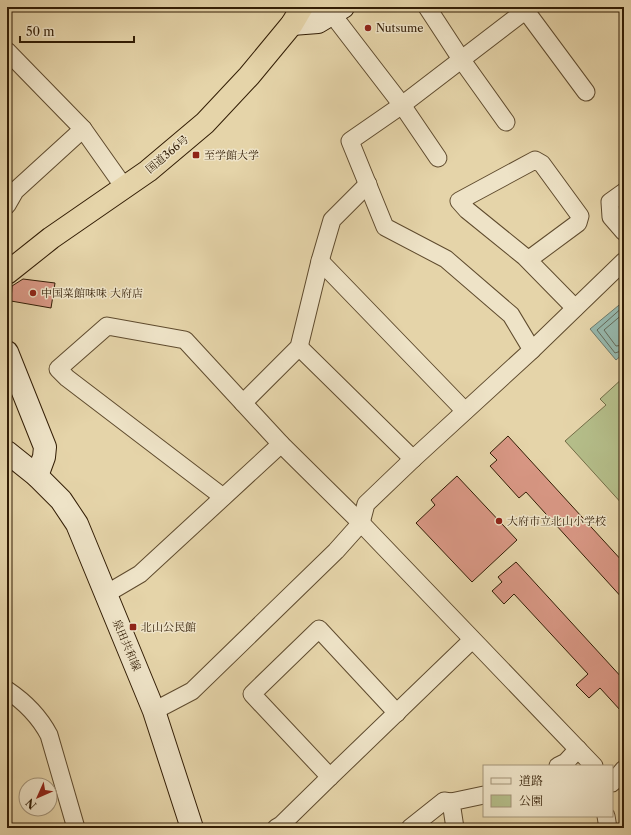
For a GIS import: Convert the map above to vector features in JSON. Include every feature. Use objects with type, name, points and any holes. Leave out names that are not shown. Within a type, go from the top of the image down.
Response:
[{"type":"highway","name":"国道366号","points":[[7,273],[51,238],[148,171],[205,122],[249,76],[297,15]]},
{"type":"main road","points":[[297,15],[318,22],[337,10]]},
{"type":"main road","points":[[7,352],[45,447],[44,457],[37,476]]},
{"type":"main road","name":"泉田共和線","points":[[7,452],[37,476],[61,500],[76,524],[154,711],[192,828]]},
{"type":"street","points":[[427,7],[461,59],[506,122]]},
{"type":"street","points":[[532,350],[511,315],[446,259],[385,227],[350,141],[402,105],[526,8],[586,92]]},
{"type":"street","points":[[337,10],[438,158]]},
{"type":"street","points":[[7,51],[83,129],[124,187]]},
{"type":"street","points":[[7,205],[16,192],[83,129]]},
{"type":"street","points":[[528,260],[578,223],[580,216],[542,164],[535,160],[459,201],[467,210],[528,260],[575,308]]},
{"type":"street","points":[[243,403],[299,347],[320,261],[332,220],[368,184]]},
{"type":"street","points":[[624,192],[610,202],[611,217],[624,232]]},
{"type":"street","points":[[320,261],[465,411]]},
{"type":"street","points":[[154,711],[192,691],[336,551],[361,523],[366,504],[412,459],[532,350],[624,261]]},
{"type":"street","points":[[223,497],[67,378],[58,369],[107,326],[185,340],[281,444],[361,523],[593,765]]},
{"type":"street","points":[[299,347],[412,459]]},
{"type":"street","points":[[106,594],[140,574],[281,444]]},
{"type":"street","points":[[330,777],[252,694],[320,629],[397,712]]},
{"type":"street","points":[[276,828],[281,826],[472,640]]},
{"type":"street","points":[[7,690],[21,699],[42,721],[49,735],[76,828]]},
{"type":"street","points":[[560,765],[566,762],[578,749]]},
{"type":"street","points":[[410,828],[444,801],[451,802],[483,795]]},
{"type":"street","points":[[451,802],[455,828]]},
{"type":"street","points":[[606,817],[608,828]]},
{"type":"green space","points":[[624,377],[624,506],[565,441],[606,405],[600,399]]},
{"type":"water","points":[[624,301],[624,353],[616,360],[590,329]]},
{"type":"building","name":"中国菜館味味 大府店","points":[[23,279],[55,283],[51,308],[11,301],[12,286]]},
{"type":"building","points":[[508,436],[624,563],[624,600],[526,492],[519,498],[490,466],[497,460],[490,453]]},
{"type":"building","points":[[457,476],[517,540],[472,582],[416,523],[435,505],[431,500]]},
{"type":"building","points":[[516,562],[624,680],[624,708],[621,711],[600,688],[589,698],[576,685],[588,674],[514,594],[504,604],[492,591],[502,582],[498,577]]},
{"type":"place","name":"Nutsume","points":[[368,28]]},
{"type":"place","name":"至学館大学","points":[[196,155]]},
{"type":"place","name":"中国菜館味味 大府店","points":[[33,293]]},
{"type":"place","name":"大府市立北山小学校","points":[[499,521]]},
{"type":"place","name":"北山公民館","points":[[133,627]]}]
